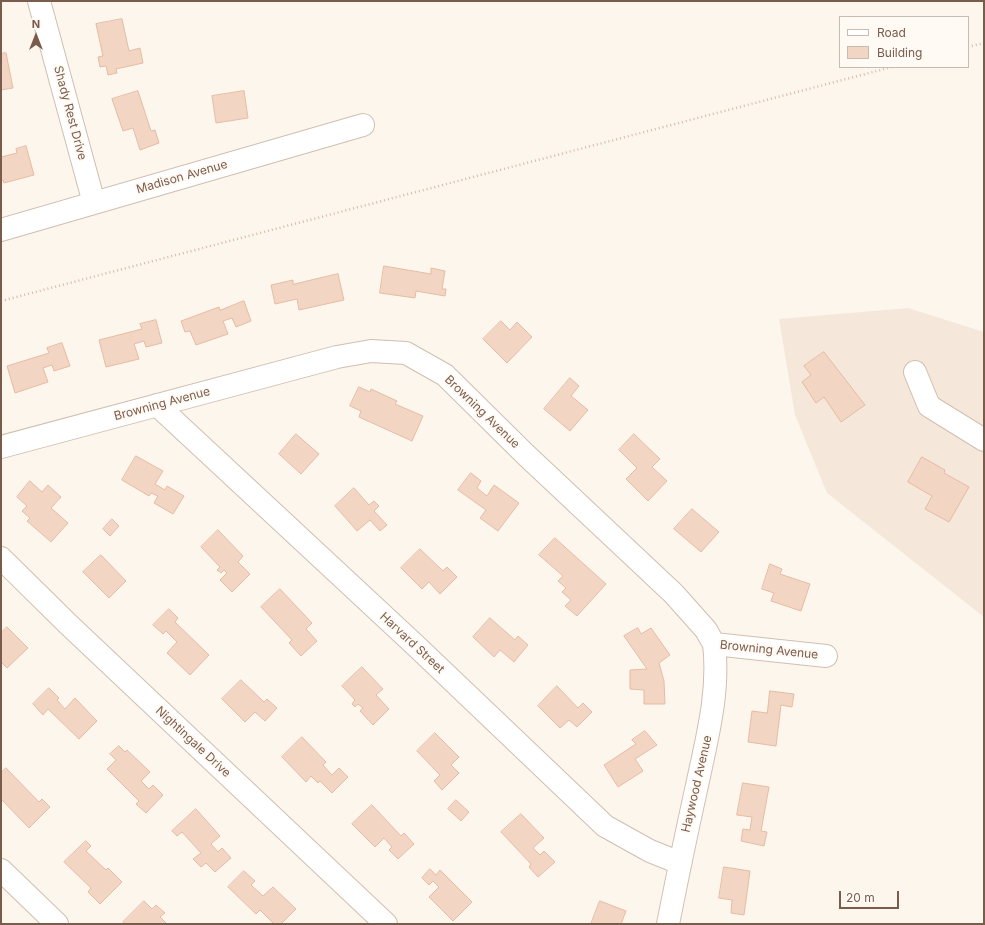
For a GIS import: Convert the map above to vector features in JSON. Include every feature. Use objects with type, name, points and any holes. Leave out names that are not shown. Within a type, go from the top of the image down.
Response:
[{"type":"street","name":"Shady Rest Drive","points":[[39,1],[94,203]]},
{"type":"street","name":"Madison Avenue","points":[[1,230],[363,125]]},
{"type":"street","name":"Browning Avenue","points":[[1,447],[337,357],[371,351],[406,353],[446,375],[526,455],[674,594],[706,630],[714,644],[826,656]]},
{"type":"street","points":[[915,372],[929,406],[984,440]]},
{"type":"street","name":"Harvard Street","points":[[157,405],[419,649],[605,826],[650,851],[680,863]]},
{"type":"street","name":"Nightingale Drive","points":[[1,558],[69,625],[386,924]]},
{"type":"street","name":"Haywood Avenue","points":[[668,924],[712,718],[716,664],[714,644]]},
{"type":"street","points":[[1,870],[57,924]]},
{"type":"path","points":[[969,47],[984,43]]},
{"type":"path","points":[[1,301],[888,68]]},
{"type":"shaded area","points":[[908,308],[984,332],[984,617],[827,493],[795,415],[779,319]]},
{"type":"building","points":[[122,19],[129,51],[140,48],[143,63],[116,69],[117,73],[108,75],[106,66],[100,67],[98,57],[103,56],[96,24]]},
{"type":"building","points":[[6,53],[13,88],[1,90],[1,54]]},
{"type":"building","points":[[138,91],[151,131],[155,130],[159,143],[140,150],[133,128],[123,131],[112,99]]},
{"type":"building","points":[[244,91],[248,118],[216,123],[212,96]]},
{"type":"building","points":[[26,146],[34,175],[4,183],[3,180],[1,181],[1,157],[17,153],[16,149]]},
{"type":"building","points":[[384,266],[431,274],[431,268],[445,271],[442,289],[446,289],[445,296],[416,291],[415,298],[380,293]]},
{"type":"building","points":[[338,274],[344,300],[299,310],[297,299],[275,304],[271,285],[293,280],[293,284]]},
{"type":"building","points":[[244,301],[251,321],[236,327],[232,318],[223,321],[228,334],[196,345],[190,331],[185,332],[181,321],[219,307],[220,310]]},
{"type":"building","points":[[156,320],[162,343],[146,347],[144,341],[134,344],[139,359],[106,367],[99,340],[142,329],[140,324]]},
{"type":"building","points":[[501,321],[510,330],[517,322],[532,337],[507,363],[483,339]]},
{"type":"building","points":[[62,343],[70,366],[54,371],[52,365],[43,368],[48,382],[15,393],[7,366],[49,353],[47,348]]},
{"type":"building","points":[[824,352],[865,405],[841,422],[824,397],[816,403],[802,382],[811,375],[804,366]]},
{"type":"building","points":[[570,378],[579,386],[571,396],[588,410],[570,431],[544,409]]},
{"type":"building","points":[[359,387],[370,392],[371,389],[397,401],[395,404],[423,416],[412,441],[359,417],[361,411],[350,406]]},
{"type":"building","points":[[296,434],[319,454],[301,474],[279,454]]},
{"type":"building","points":[[634,434],[660,459],[652,467],[667,481],[648,501],[626,479],[637,468],[619,450]]},
{"type":"building","points":[[136,456],[163,471],[155,484],[165,490],[167,486],[184,496],[173,514],[154,503],[158,496],[151,493],[149,496],[122,480]]},
{"type":"building","points":[[922,457],[945,470],[944,473],[969,487],[949,522],[925,509],[932,496],[908,482]]},
{"type":"building","points":[[471,473],[481,481],[477,488],[487,496],[494,485],[519,503],[498,531],[480,518],[486,510],[458,490]]},
{"type":"building","points":[[30,481],[42,492],[48,485],[61,497],[51,508],[68,523],[51,542],[27,521],[30,518],[22,511],[27,506],[17,497]]},
{"type":"building","points":[[354,488],[369,505],[374,501],[379,506],[374,511],[387,525],[380,531],[370,520],[357,531],[335,506]]},
{"type":"building","points":[[692,509],[719,532],[701,552],[674,529]]},
{"type":"building","points":[[112,519],[119,526],[110,536],[103,529]]},
{"type":"building","points":[[218,530],[243,556],[238,562],[250,574],[232,592],[220,580],[227,573],[224,570],[221,573],[217,570],[220,567],[201,547]]},
{"type":"building","points":[[555,538],[606,584],[577,616],[565,606],[571,600],[562,592],[566,588],[558,581],[563,576],[539,555]]},
{"type":"building","points":[[420,549],[443,571],[447,567],[457,577],[440,594],[429,582],[422,589],[401,568]]},
{"type":"building","points":[[101,555],[126,581],[109,598],[83,572]]},
{"type":"building","points":[[770,564],[782,569],[780,574],[810,584],[801,611],[771,601],[774,593],[762,589]]},
{"type":"building","points":[[280,589],[312,623],[306,629],[317,641],[301,656],[289,643],[292,640],[261,607]]},
{"type":"building","points":[[169,609],[178,618],[175,622],[209,655],[190,675],[167,653],[177,642],[166,631],[163,634],[153,625]]},
{"type":"building","points":[[490,618],[515,640],[518,636],[528,645],[514,662],[500,650],[494,657],[473,637]]},
{"type":"building","points":[[7,627],[28,648],[7,668],[1,662],[1,633]]},
{"type":"building","points":[[638,628],[641,634],[651,628],[670,655],[659,663],[664,681],[665,704],[644,704],[644,690],[630,689],[630,670],[647,669],[624,636]]},
{"type":"building","points":[[362,667],[383,689],[376,695],[389,709],[373,725],[360,711],[363,708],[358,704],[355,707],[352,704],[355,700],[342,686]]},
{"type":"building","points":[[241,680],[264,702],[267,699],[277,708],[265,721],[255,712],[245,722],[222,699]]},
{"type":"building","points":[[557,686],[578,708],[583,703],[592,712],[577,727],[569,720],[560,728],[538,706]]},
{"type":"building","points":[[49,688],[59,698],[57,700],[65,709],[75,698],[97,721],[79,739],[48,709],[43,715],[33,704]]},
{"type":"building","points":[[770,691],[794,694],[792,707],[781,705],[776,746],[748,742],[752,711],[767,713]]},
{"type":"building","points":[[645,731],[657,745],[635,759],[643,771],[618,787],[604,765],[636,744],[632,740]]},
{"type":"building","points":[[435,733],[459,757],[451,765],[459,773],[442,790],[434,781],[440,775],[417,751]]},
{"type":"building","points":[[302,737],[326,762],[323,765],[332,775],[339,768],[348,777],[332,793],[320,781],[318,783],[311,776],[306,782],[282,757]]},
{"type":"building","points":[[119,746],[125,752],[127,750],[150,772],[141,781],[149,789],[153,785],[163,795],[146,813],[136,804],[139,801],[107,769],[116,760],[110,754]]},
{"type":"building","points":[[6,768],[39,802],[42,799],[50,807],[29,828],[1,799],[1,773]]},
{"type":"building","points":[[743,783],[769,787],[761,831],[767,832],[764,846],[741,841],[743,829],[750,830],[752,817],[737,815]]},
{"type":"building","points":[[456,800],[469,812],[461,821],[448,809]]},
{"type":"building","points":[[372,805],[401,836],[404,833],[414,844],[398,859],[389,850],[392,847],[384,838],[375,847],[352,824]]},
{"type":"building","points":[[196,809],[220,836],[211,844],[218,852],[222,848],[231,858],[215,872],[206,863],[201,867],[193,859],[201,853],[182,832],[177,836],[172,831]]},
{"type":"building","points":[[521,814],[544,838],[533,848],[540,855],[544,851],[555,862],[538,877],[529,867],[531,864],[501,832]]},
{"type":"building","points":[[86,841],[91,846],[86,851],[106,870],[108,868],[122,882],[100,904],[88,892],[91,888],[64,862]]},
{"type":"building","points":[[724,867],[750,871],[744,915],[731,913],[732,900],[719,898]]},
{"type":"building","points":[[430,869],[436,875],[440,870],[472,902],[453,921],[429,897],[439,887],[433,881],[429,885],[422,878]]},
{"type":"building","points":[[244,871],[255,881],[251,885],[263,896],[273,887],[296,909],[281,924],[274,924],[260,910],[256,914],[228,887]]},
{"type":"building","points":[[144,901],[152,909],[156,905],[165,913],[160,917],[167,924],[125,924],[123,922]]},
{"type":"building","points":[[600,901],[626,911],[621,924],[591,924]]}]
